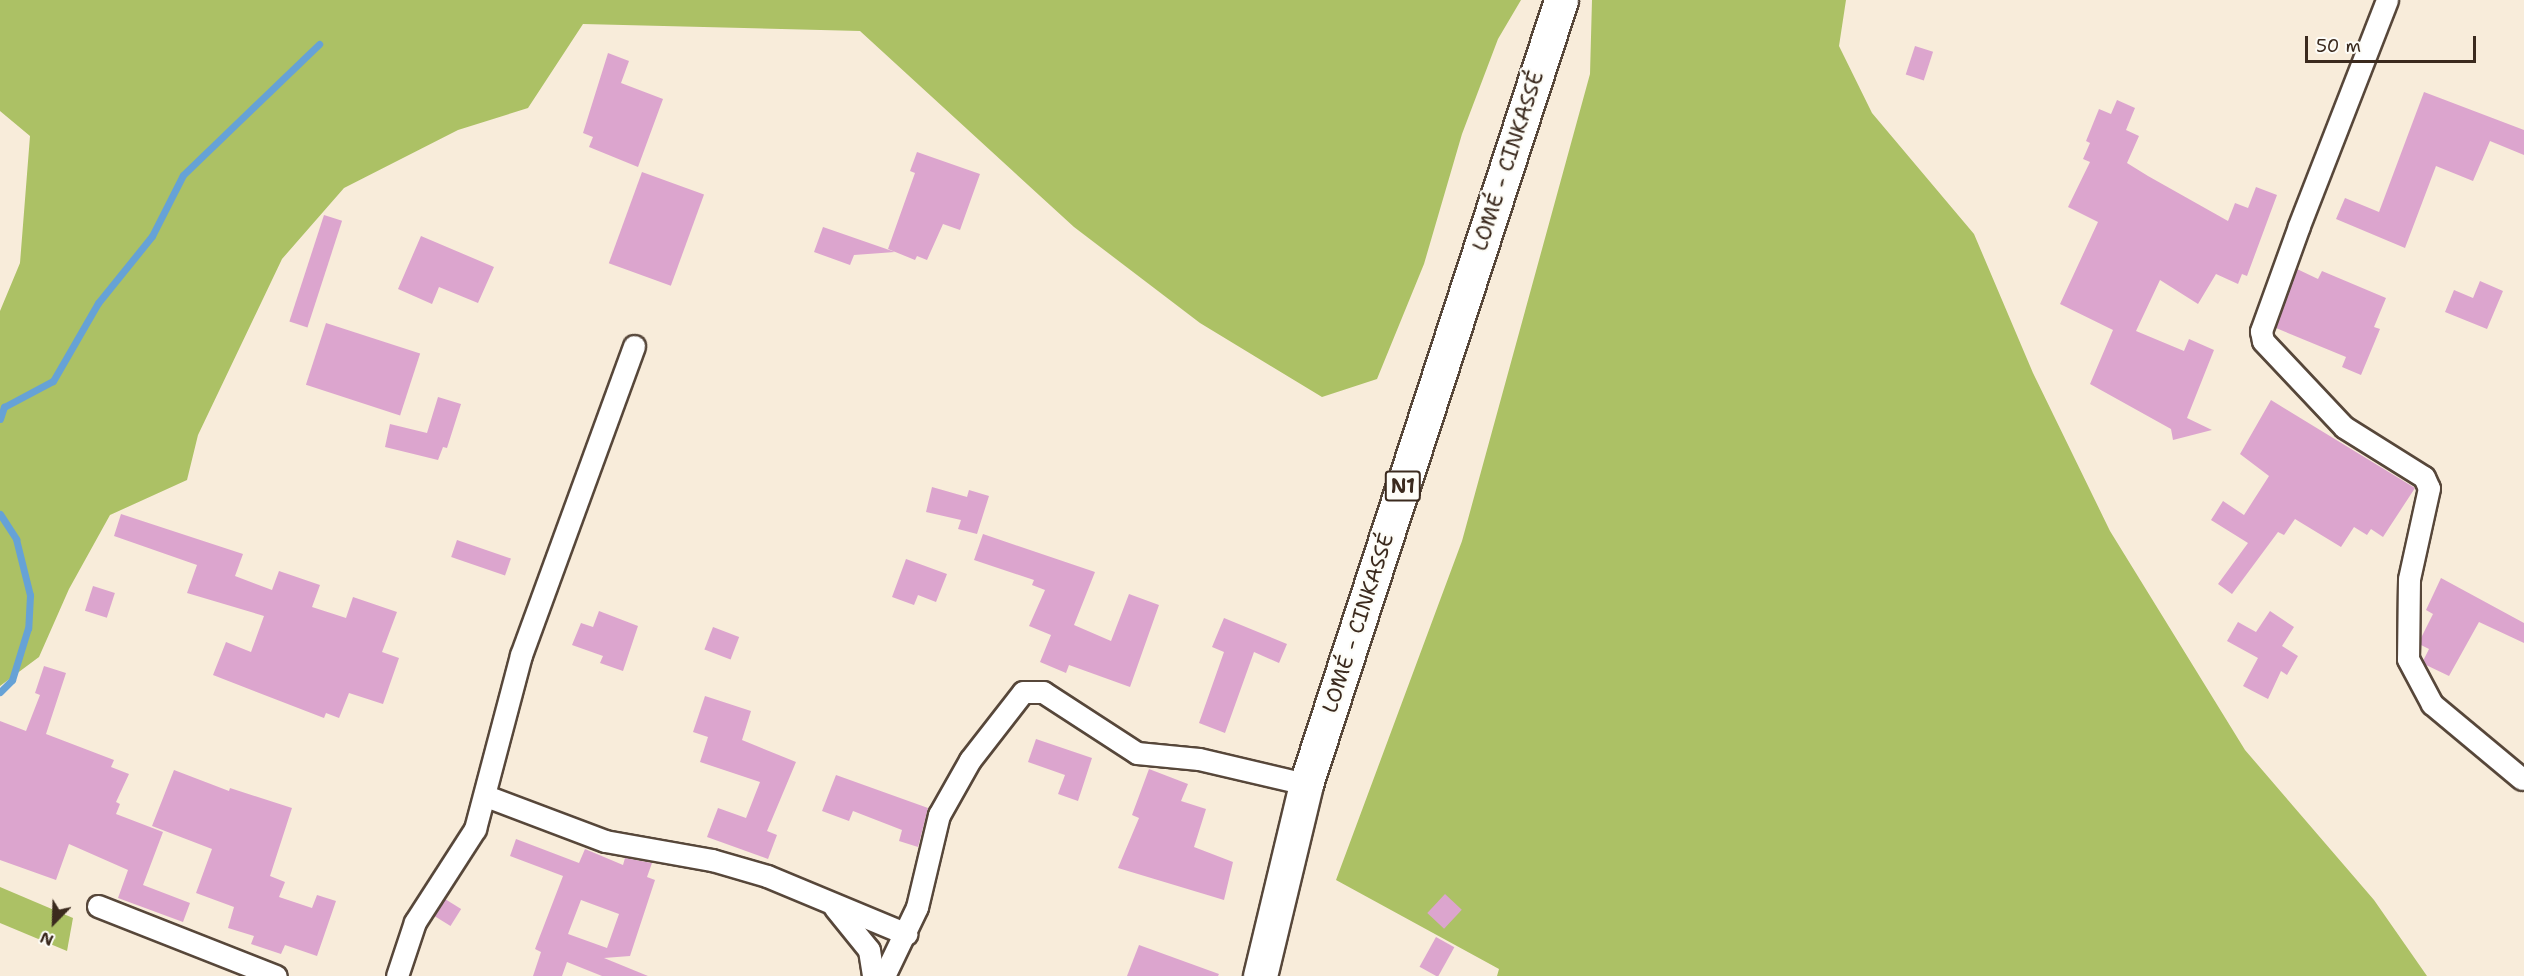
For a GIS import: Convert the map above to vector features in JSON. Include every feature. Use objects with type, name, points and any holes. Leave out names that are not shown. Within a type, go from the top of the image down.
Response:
[{"type":"highway","name":"LOMÉ - CINKASSÉ","points":[[1260,976],[1306,784],[1561,0]]},
{"type":"street","points":[[2387,0],[2299,226],[2261,331],[2263,341],[2344,427],[2424,477],[2429,488],[2409,579],[2408,659],[2432,704],[2522,779]]},
{"type":"street","points":[[397,976],[415,922],[475,829],[486,796],[521,655],[634,346]]},
{"type":"street","points":[[884,976],[917,907],[939,815],[970,760],[1023,692],[1042,692],[1137,753],[1199,759],[1306,784]]},
{"type":"street","points":[[486,796],[605,841],[711,860],[827,900],[906,934]]},
{"type":"street","points":[[827,900],[869,950],[873,976]]},
{"type":"street","points":[[98,906],[276,976]]},
{"type":"green space","points":[[0,0],[1521,0],[1498,39],[1462,134],[1424,264],[1377,379],[1322,397],[1200,323],[1074,227],[860,31],[583,24],[528,108],[458,130],[344,188],[282,259],[198,435],[187,480],[110,515],[69,589],[39,657],[0,686],[0,311],[20,263],[30,136],[0,111]]},
{"type":"green space","points":[[1592,0],[1846,0],[1839,46],[1872,113],[1974,234],[2033,373],[2110,531],[2245,750],[2374,900],[2427,976],[1497,976],[1499,969],[1336,880],[1462,541],[1590,74]]},
{"type":"green space","points":[[0,887],[73,918],[67,951],[0,923]]},
{"type":"building","points":[[1915,46],[1933,52],[1924,80],[1906,75]]},
{"type":"building","points":[[608,53],[629,61],[621,83],[663,99],[638,167],[589,147],[593,137],[583,133]]},
{"type":"building","points":[[2424,92],[2524,130],[2524,155],[2490,141],[2473,181],[2436,166],[2405,248],[2336,219],[2345,198],[2379,212]]},
{"type":"building","points":[[2117,100],[2135,108],[2126,130],[2139,136],[2127,163],[2148,176],[2228,221],[2235,203],[2248,208],[2256,187],[2277,195],[2247,276],[2242,274],[2238,284],[2216,274],[2198,304],[2160,280],[2136,331],[2184,351],[2189,339],[2214,350],[2187,418],[2212,430],[2173,440],[2171,429],[2090,384],[2113,330],[2060,304],[2098,222],[2068,207],[2090,162],[2083,159],[2090,143],[2086,141],[2099,109],[2111,114]]},
{"type":"building","points":[[917,152],[980,174],[960,230],[943,224],[927,260],[917,256],[915,260],[888,249],[915,173],[910,171]]},
{"type":"building","points":[[642,172],[704,195],[671,286],[609,263]]},
{"type":"building","points":[[324,215],[342,221],[307,327],[289,322]]},
{"type":"building","points":[[823,227],[895,252],[854,255],[850,265],[814,252]]},
{"type":"building","points":[[421,236],[494,267],[478,303],[439,287],[432,304],[398,289]]},
{"type":"building","points":[[2297,269],[2318,279],[2322,271],[2386,298],[2374,327],[2380,329],[2361,375],[2342,367],[2346,357],[2276,328]]},
{"type":"building","points":[[2480,281],[2503,291],[2487,329],[2445,312],[2454,290],[2473,298]]},
{"type":"building","points":[[326,323],[420,354],[400,415],[306,385]]},
{"type":"building","points":[[438,397],[461,404],[447,448],[443,447],[438,460],[385,447],[390,424],[427,433]]},
{"type":"building","points":[[2271,400],[2415,488],[2383,537],[2371,529],[2367,535],[2354,527],[2341,547],[2295,519],[2284,535],[2278,532],[2232,594],[2218,584],[2248,543],[2211,520],[2223,501],[2244,515],[2269,476],[2240,454]]},
{"type":"building","points":[[932,487],[967,497],[969,490],[989,496],[977,534],[958,529],[961,520],[926,512]]},
{"type":"building","points":[[121,514],[243,554],[235,576],[272,590],[279,571],[320,585],[312,607],[346,618],[353,597],[397,612],[382,652],[399,658],[383,704],[349,693],[339,718],[326,713],[324,718],[213,675],[226,642],[251,652],[264,616],[187,593],[197,565],[114,536]]},
{"type":"building","points":[[983,534],[1095,572],[1074,625],[1111,641],[1129,594],[1159,605],[1130,687],[1069,665],[1066,673],[1040,662],[1051,635],[1029,626],[1045,590],[1032,585],[1034,580],[974,560]]},
{"type":"building","points":[[457,540],[511,559],[505,576],[451,557]]},
{"type":"building","points":[[906,559],[947,574],[936,602],[918,595],[914,605],[892,597]]},
{"type":"building","points":[[2441,578],[2524,623],[2524,643],[2479,622],[2449,676],[2426,665],[2423,661],[2429,649],[2421,645],[2421,638],[2433,614],[2426,610]]},
{"type":"building","points":[[93,586],[115,593],[107,618],[85,611]]},
{"type":"building","points":[[599,611],[638,626],[623,671],[600,663],[603,656],[572,645],[581,623],[593,627]]},
{"type":"building","points":[[2270,611],[2294,627],[2282,646],[2298,656],[2287,675],[2281,671],[2268,699],[2243,686],[2258,658],[2227,641],[2238,622],[2256,632]]},
{"type":"building","points":[[1224,618],[1287,644],[1279,663],[1254,652],[1225,733],[1199,723],[1224,652],[1212,647]]},
{"type":"building","points":[[713,627],[739,637],[731,659],[704,649]]},
{"type":"building","points":[[44,666],[66,673],[46,734],[114,760],[111,767],[129,774],[116,802],[120,804],[116,814],[163,832],[143,885],[190,903],[183,922],[118,898],[128,870],[69,844],[56,880],[0,860],[0,721],[26,731],[40,695],[35,693]]},
{"type":"building","points":[[705,696],[751,711],[742,740],[796,762],[767,831],[777,835],[768,859],[707,837],[718,808],[746,818],[760,782],[700,762],[708,737],[693,732]]},
{"type":"building","points":[[1036,739],[1092,758],[1078,801],[1058,794],[1065,775],[1028,762]]},
{"type":"building","points":[[1149,769],[1188,784],[1181,801],[1206,809],[1194,847],[1233,862],[1224,900],[1118,868],[1139,818],[1132,815]]},
{"type":"building","points":[[174,770],[229,791],[230,788],[292,808],[270,876],[285,882],[279,897],[312,908],[317,895],[336,901],[317,956],[285,945],[281,954],[251,944],[254,936],[228,928],[234,907],[196,893],[212,849],[152,826]]},
{"type":"building","points":[[836,775],[928,808],[918,847],[899,841],[902,830],[853,811],[849,821],[822,811]]},
{"type":"building","points":[[516,839],[579,863],[585,849],[623,865],[625,858],[652,863],[647,877],[655,880],[630,956],[604,958],[648,976],[602,976],[567,962],[562,976],[533,976],[541,952],[535,949],[563,876],[510,856]],"holes":[[[581,900],[619,914],[607,948],[568,934]]]},
{"type":"building","points":[[1445,894],[1462,910],[1444,929],[1427,913]]},
{"type":"building","points":[[445,899],[461,909],[451,926],[434,916]]},
{"type":"building","points":[[1436,937],[1454,947],[1438,976],[1420,967]]},
{"type":"building","points":[[1139,945],[1219,974],[1218,976],[1127,976]]},
{"type":"waterway","points":[[0,419],[4,407],[53,381],[98,303],[152,236],[183,175],[319,44]]},
{"type":"waterway","points":[[0,514],[16,539],[30,595],[28,628],[12,680],[0,692]]}]
